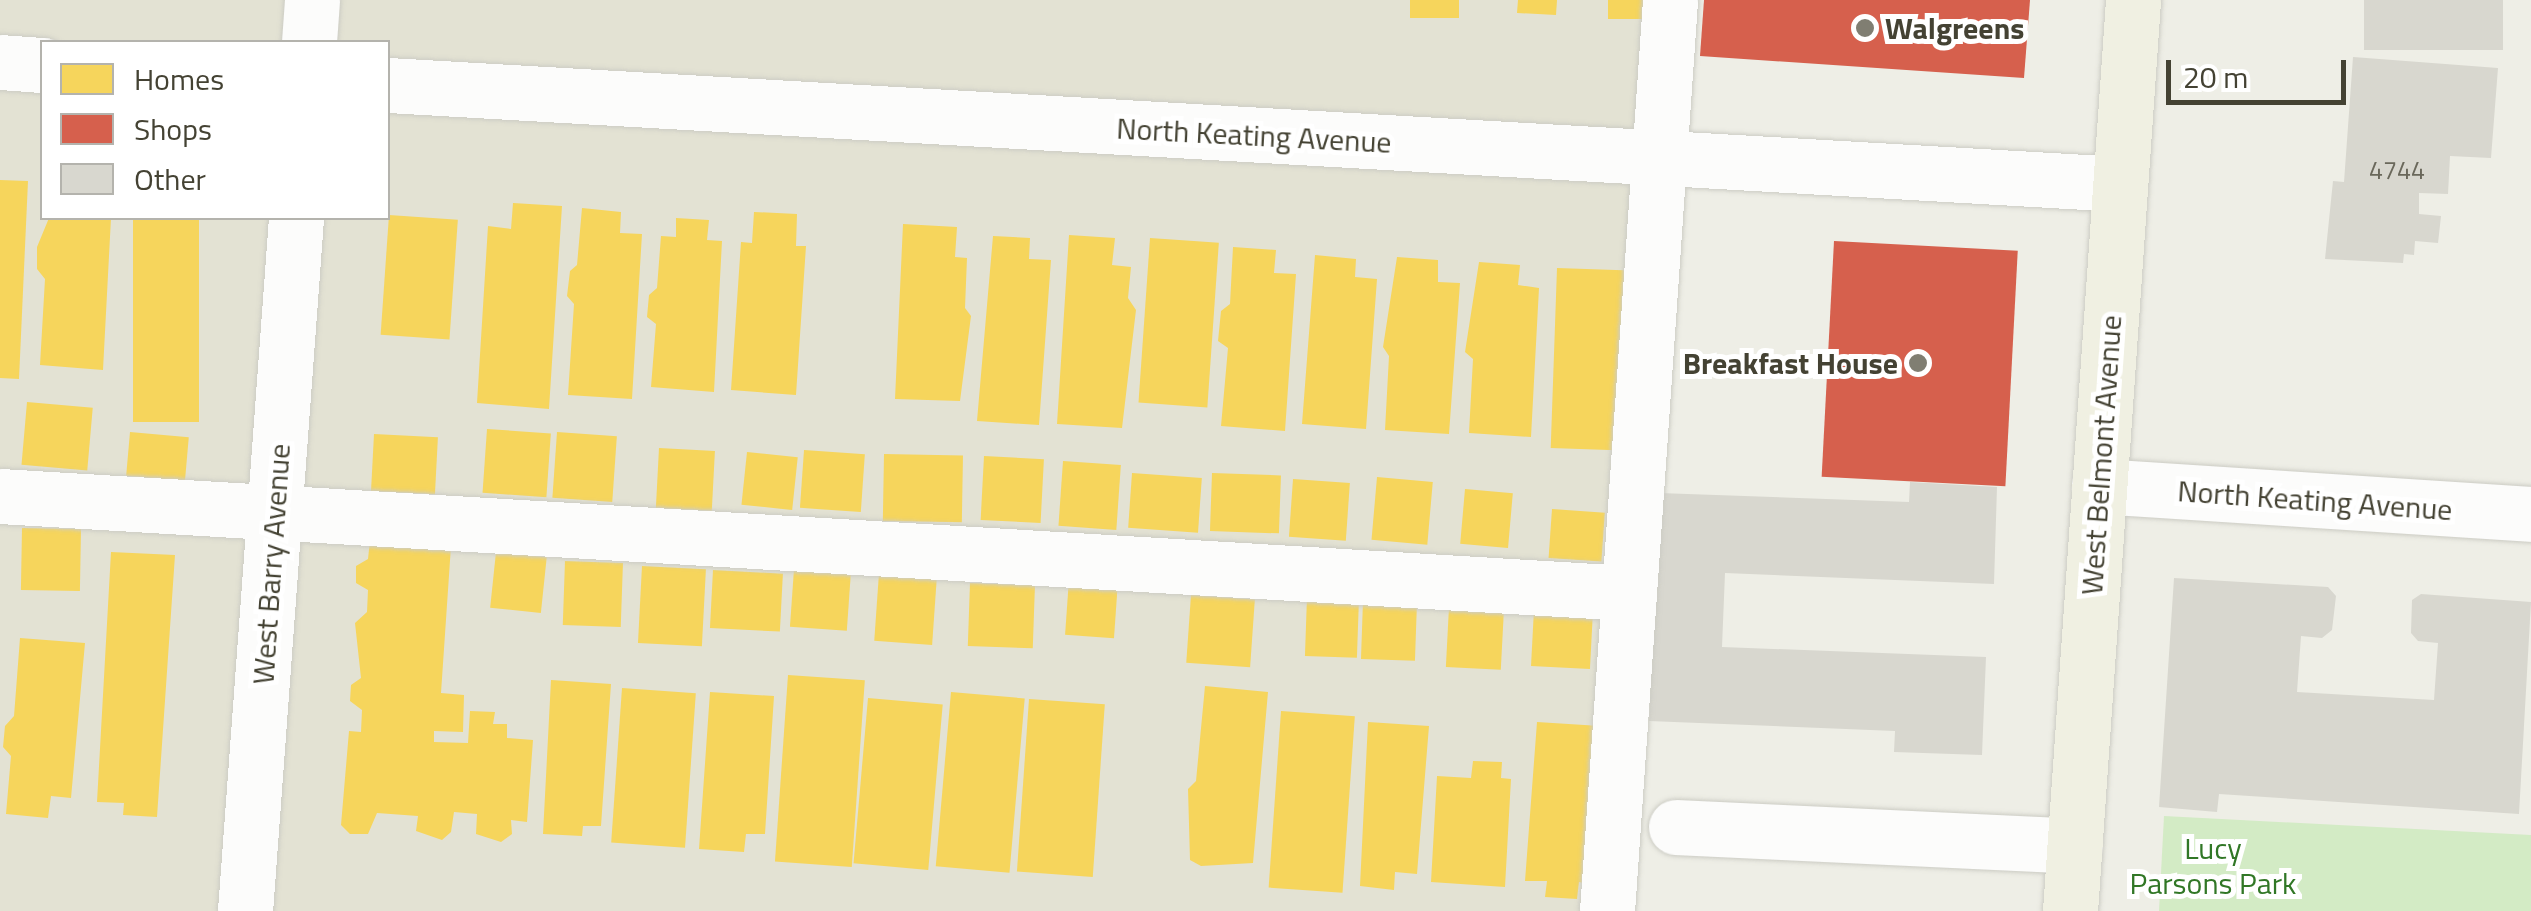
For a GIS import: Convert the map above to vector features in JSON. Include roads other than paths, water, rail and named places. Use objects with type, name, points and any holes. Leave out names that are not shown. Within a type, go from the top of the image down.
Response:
[{"type":"main road","name":"West Belmont Avenue","points":[[2070,911],[2133,0]]},
{"type":"street","points":[[309,40],[312,0]]},
{"type":"street","points":[[1608,911],[1670,0]]},
{"type":"street","points":[[0,62],[40,65]]},
{"type":"street","name":"North Keating Avenue","points":[[390,84],[2120,184]]},
{"type":"street","name":"West Barry Avenue","points":[[245,911],[296,220]]},
{"type":"street","name":"North Keating Avenue","points":[[2099,486],[2531,514]]},
{"type":"street","points":[[0,496],[1629,593]]},
{"type":"street","points":[[1676,827],[2075,846]]},
{"type":"place","name":"Walgreens","points":[[1865,28]]},
{"type":"place","name":"Breakfast House","points":[[1918,363]]},
{"type":"park label","name":"Lucy Parsons Park","points":[[2213,865]]}]
